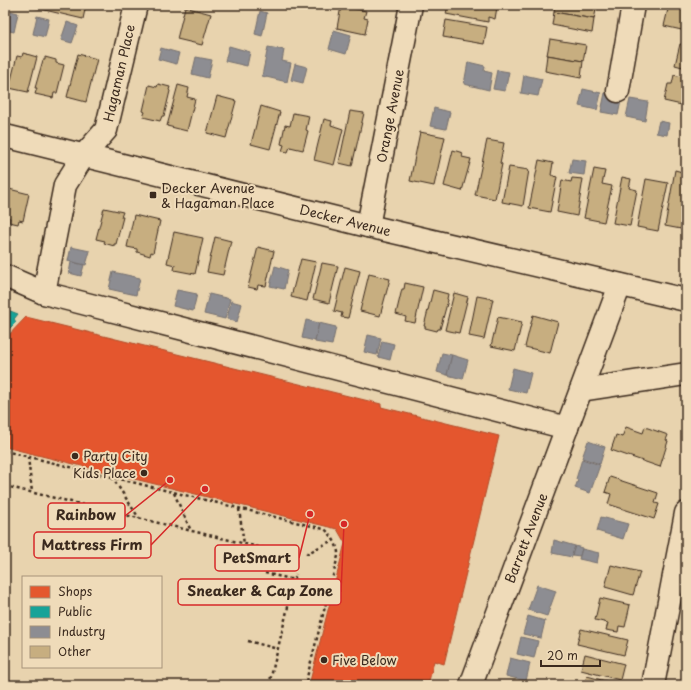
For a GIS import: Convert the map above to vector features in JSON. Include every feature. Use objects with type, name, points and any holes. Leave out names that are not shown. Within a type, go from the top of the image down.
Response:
[{"type":"street","name":"Hagaman Place","points":[[44,293],[65,184],[84,155],[106,130],[136,5]]},
{"type":"street","name":"Orange Avenue","points":[[368,226],[411,5]]},
{"type":"street","points":[[618,91],[633,5]]},
{"type":"street","name":"Decker Avenue","points":[[5,136],[368,226],[686,300]]},
{"type":"street","points":[[5,276],[44,293],[567,428]]},
{"type":"street","name":"Barrett Avenue","points":[[471,685],[620,285]]},
{"type":"street","points":[[581,390],[686,374]]},
{"type":"street","points":[[652,685],[686,513]]},
{"type":"path","points":[[5,451],[324,529],[328,532],[338,549],[338,556],[305,685]]},
{"type":"path","points":[[28,457],[32,492]]},
{"type":"path","points":[[112,477],[139,518]]},
{"type":"path","points":[[5,486],[271,550]]},
{"type":"path","points":[[174,493],[192,531]]},
{"type":"path","points":[[239,509],[244,544]]},
{"type":"path","points":[[306,554],[333,540]]},
{"type":"path","points":[[265,572],[295,580]]},
{"type":"path","points":[[269,685],[296,574]]},
{"type":"path","points":[[248,641],[278,649]]},
{"type":"building: Shops","points":[[26,317],[381,404],[381,407],[499,436],[444,664],[434,661],[428,685],[309,685],[345,543],[337,529],[5,447],[5,339]]},
{"type":"building: Public","points":[[5,309],[18,314],[14,319],[16,322],[5,333]]},
{"type":"building: Industry","points":[[6,10],[18,13],[14,32],[5,30]]},
{"type":"building: Industry","points":[[260,11],[267,13],[262,36],[255,34]]},
{"type":"building: Industry","points":[[37,16],[49,19],[45,37],[33,34]]},
{"type":"building: Industry","points":[[67,22],[78,26],[72,43],[61,40]]},
{"type":"building: Industry","points":[[334,30],[351,35],[346,54],[329,49]]},
{"type":"building: Industry","points":[[229,46],[250,52],[247,66],[225,61]]},
{"type":"building: Industry","points":[[268,47],[284,50],[282,61],[291,63],[287,82],[262,76]]},
{"type":"building: Industry","points":[[161,48],[179,53],[176,64],[158,59]]},
{"type":"building: Industry","points":[[196,57],[212,60],[208,78],[192,74]]},
{"type":"building: Industry","points":[[468,62],[485,66],[484,71],[492,73],[489,90],[464,84]]},
{"type":"building: Industry","points":[[295,64],[307,67],[303,83],[291,80]]},
{"type":"building: Industry","points":[[497,70],[509,72],[505,91],[493,89]]},
{"type":"building: Industry","points":[[524,75],[542,79],[538,96],[521,93]]},
{"type":"building: Industry","points":[[583,89],[601,93],[597,110],[579,106]]},
{"type":"building: Industry","points":[[605,93],[622,96],[618,115],[601,112]]},
{"type":"building: Industry","points":[[630,99],[648,102],[645,121],[626,117]]},
{"type":"building: Industry","points":[[434,108],[450,112],[446,129],[430,126]]},
{"type":"building: Industry","points":[[659,121],[669,123],[667,135],[656,133]]},
{"type":"building: Industry","points":[[572,159],[586,161],[584,175],[569,173]]},
{"type":"building: Industry","points":[[71,247],[90,251],[86,265],[68,261]]},
{"type":"building: Industry","points":[[71,262],[84,265],[81,276],[69,273]]},
{"type":"building: Industry","points":[[275,266],[288,270],[284,289],[270,286]]},
{"type":"building: Industry","points":[[113,272],[140,278],[136,295],[109,289]]},
{"type":"building: Industry","points":[[177,290],[197,294],[193,311],[173,306]]},
{"type":"building: Industry","points":[[209,294],[230,299],[225,319],[204,314]]},
{"type":"building: Industry","points":[[231,301],[242,304],[237,322],[227,319]]},
{"type":"building: Industry","points":[[306,320],[319,323],[315,341],[302,338]]},
{"type":"building: Industry","points":[[319,323],[336,327],[332,345],[315,342]]},
{"type":"building: Industry","points":[[368,335],[381,338],[377,355],[364,352]]},
{"type":"building: Industry","points":[[382,341],[394,344],[390,360],[378,357]]},
{"type":"building: Industry","points":[[442,353],[452,355],[447,375],[437,372]]},
{"type":"building: Industry","points":[[452,355],[468,360],[463,379],[447,375]]},
{"type":"building: Industry","points":[[513,368],[531,373],[526,393],[508,389]]},
{"type":"building: Industry","points":[[588,441],[605,447],[600,464],[582,458]]},
{"type":"building: Industry","points":[[582,459],[600,465],[590,493],[575,488]]},
{"type":"building: Industry","points":[[601,517],[628,524],[623,539],[597,531]]},
{"type":"building: Industry","points":[[554,540],[575,546],[572,557],[552,553]]},
{"type":"building: Industry","points":[[575,546],[582,548],[580,556],[572,555]]},
{"type":"building: Industry","points":[[582,549],[599,553],[597,563],[579,559]]},
{"type":"building: Industry","points":[[537,585],[556,591],[547,616],[528,610]]},
{"type":"building: Industry","points":[[528,616],[545,621],[541,638],[523,634]]},
{"type":"building: Industry","points":[[521,637],[538,641],[534,658],[517,654]]},
{"type":"building: Industry","points":[[510,658],[530,663],[526,681],[506,676]]},
{"type":"building: Other","points":[[32,5],[86,5],[83,19],[32,7]]},
{"type":"building: Other","points":[[448,5],[486,5],[497,7],[495,19],[488,17],[488,22],[446,14]]},
{"type":"building: Other","points":[[555,5],[597,6],[594,19],[554,12]]},
{"type":"building: Other","points":[[669,5],[686,6],[686,31],[664,26]]},
{"type":"building: Other","points":[[341,6],[366,11],[364,18],[368,19],[365,34],[337,28]]},
{"type":"building: Other","points":[[185,7],[211,14],[202,45],[177,39]]},
{"type":"building: Other","points":[[554,12],[594,19],[592,33],[552,25]]},
{"type":"building: Other","points":[[446,20],[487,27],[484,44],[443,37]]},
{"type":"building: Other","points":[[550,39],[586,45],[583,61],[547,55]]},
{"type":"building: Other","points":[[680,44],[686,45],[686,68],[675,65]]},
{"type":"building: Other","points":[[23,53],[37,57],[28,92],[9,88],[17,56],[22,57]]},
{"type":"building: Other","points":[[78,54],[97,59],[86,102],[67,97]]},
{"type":"building: Other","points":[[547,55],[583,61],[581,78],[545,71]]},
{"type":"building: Other","points":[[45,57],[56,60],[56,63],[64,65],[57,93],[54,93],[53,98],[35,94],[37,88],[35,88]]},
{"type":"building: Other","points":[[674,75],[686,78],[686,106],[664,101],[668,84],[672,84]]},
{"type":"building: Other","points":[[158,84],[170,87],[164,116],[162,116],[160,121],[143,117],[149,85],[157,87]]},
{"type":"building: Other","points":[[178,85],[189,88],[187,97],[195,99],[187,131],[167,126]]},
{"type":"building: Other","points":[[217,96],[236,101],[226,138],[207,133]]},
{"type":"building: Other","points":[[261,106],[280,112],[270,149],[251,144]]},
{"type":"building: Other","points":[[350,111],[364,113],[352,166],[339,163]]},
{"type":"building: Other","points":[[293,113],[309,116],[306,130],[308,131],[303,150],[290,147],[288,152],[282,151],[284,145],[281,144],[285,125],[290,126]]},
{"type":"building: Other","points":[[324,119],[332,121],[331,125],[343,129],[334,165],[314,160]]},
{"type":"building: Other","points":[[420,132],[445,137],[434,186],[410,181]]},
{"type":"building: Other","points":[[487,140],[504,143],[500,163],[502,164],[495,199],[475,195]]},
{"type":"building: Other","points":[[453,150],[463,153],[462,157],[471,159],[462,191],[444,186]]},
{"type":"building: Other","points":[[539,160],[553,163],[551,175],[557,177],[550,212],[529,208]]},
{"type":"building: Other","points":[[509,167],[529,170],[523,206],[502,202]]},
{"type":"building: Other","points":[[594,169],[605,171],[602,184],[612,186],[604,222],[584,218]]},
{"type":"building: Other","points":[[675,170],[686,173],[686,203],[681,229],[665,226]]},
{"type":"building: Other","points":[[622,177],[631,179],[629,188],[637,190],[630,226],[613,223]]},
{"type":"building: Other","points":[[572,178],[583,179],[577,216],[557,212],[562,180],[571,182]]},
{"type":"building: Other","points":[[646,179],[668,183],[658,231],[637,227]]},
{"type":"building: Other","points":[[5,188],[29,194],[23,221],[19,220],[18,224],[9,222],[10,218],[5,217]]},
{"type":"building: Other","points":[[104,208],[123,212],[116,244],[114,244],[114,246],[104,243],[105,241],[96,239]]},
{"type":"building: Other","points":[[134,215],[160,221],[153,253],[151,252],[150,256],[137,252],[137,249],[127,247]]},
{"type":"building: Other","points":[[174,232],[203,238],[195,274],[174,270],[175,265],[167,263]]},
{"type":"building: Other","points":[[215,237],[231,241],[223,275],[207,272]]},
{"type":"building: Other","points":[[258,247],[274,251],[266,286],[258,285],[257,289],[248,287]]},
{"type":"building: Other","points":[[301,259],[316,262],[307,301],[291,297]]},
{"type":"building: Other","points":[[322,263],[338,266],[329,303],[313,299]]},
{"type":"building: Other","points":[[345,267],[360,271],[348,318],[341,317],[342,313],[334,311]]},
{"type":"building: Other","points":[[369,274],[390,279],[380,316],[360,311]]},
{"type":"building: Other","points":[[405,283],[423,287],[415,323],[405,321],[406,317],[396,314],[402,289],[404,289]]},
{"type":"building: Other","points":[[433,290],[448,294],[448,300],[440,329],[437,331],[425,328],[424,326]]},
{"type":"building: Other","points":[[454,293],[468,297],[459,333],[445,330]]},
{"type":"building: Other","points":[[477,296],[493,299],[484,339],[469,336]]},
{"type":"building: Other","points":[[533,315],[558,322],[550,353],[525,347]]},
{"type":"building: Other","points":[[498,317],[522,322],[515,351],[491,346]]},
{"type":"building: Other","points":[[626,427],[643,433],[645,427],[668,435],[666,440],[668,441],[660,467],[611,450],[616,435],[622,437]]},
{"type":"building: Other","points":[[610,477],[658,493],[655,503],[659,504],[654,519],[608,504],[611,494],[605,492]]},
{"type":"building: Other","points":[[611,565],[640,572],[633,595],[605,587]]},
{"type":"building: Other","points":[[600,598],[630,605],[625,627],[619,626],[618,632],[606,630],[608,623],[595,620]]},
{"type":"building: Other","points":[[581,629],[628,640],[624,655],[577,644]]},
{"type":"building: Other","points":[[585,654],[624,664],[620,680],[581,670]]},
{"type":"building: Other","points":[[587,676],[620,685],[581,685],[582,681],[585,682]]},
{"type":"place","name":"Decker Avenue & Hagaman Place","points":[[153,195]]},
{"type":"place","name":"Party City","points":[[75,456]]},
{"type":"place","name":"Kids Place","points":[[144,473]]},
{"type":"place","name":"Rainbow","points":[[170,480]]},
{"type":"place","name":"Mattress Firm","points":[[205,489]]},
{"type":"place","name":"PetSmart","points":[[310,514]]},
{"type":"place","name":"Sneaker & Cap Zone","points":[[344,524]]},
{"type":"place","name":"Five Below","points":[[324,660]]}]
